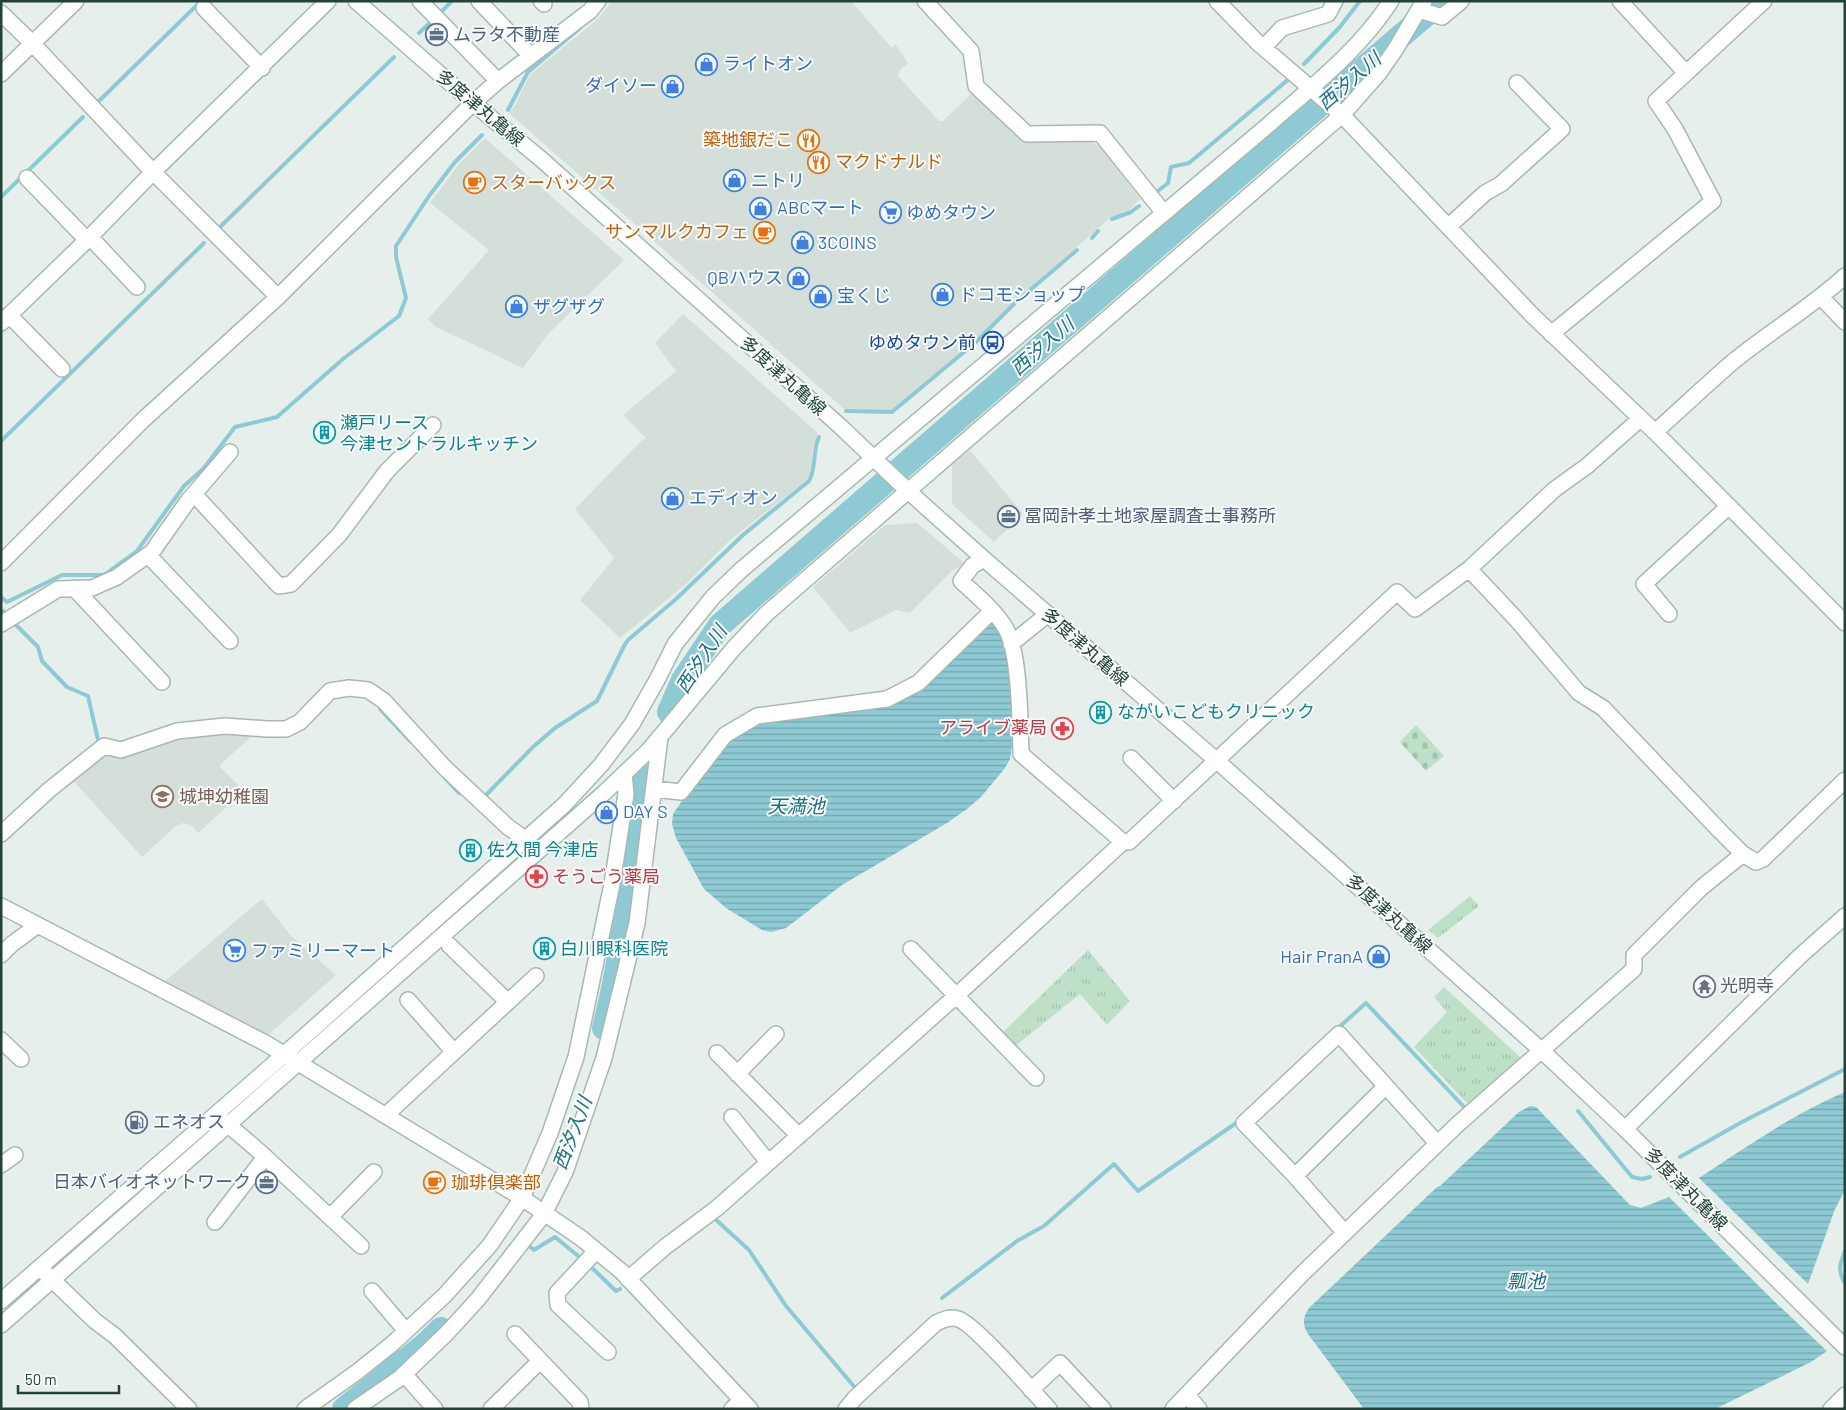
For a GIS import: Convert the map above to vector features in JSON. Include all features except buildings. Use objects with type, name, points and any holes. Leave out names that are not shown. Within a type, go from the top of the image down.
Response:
[{"type":"street","points":[[1,74],[76,1]]},
{"type":"street","points":[[62,369],[5,319],[328,1]]},
{"type":"street","name":"多度津丸亀線","points":[[356,1],[473,103],[539,157],[878,461],[984,559],[1216,760],[1541,1050],[1625,1129],[1845,1347]]},
{"type":"street","points":[[420,1],[498,82]]},
{"type":"street","points":[[480,1],[531,56]]},
{"type":"street","points":[[1,563],[144,420],[278,297],[473,103],[590,11],[598,1]]},
{"type":"street","points":[[925,1],[971,51],[976,86],[1027,134],[1100,133],[1164,213]]},
{"type":"street","points":[[1217,1],[1264,47],[1337,111],[1551,334],[1655,432],[1845,623]]},
{"type":"street","points":[[1264,47],[1282,28],[1328,14],[1335,1]]},
{"type":"street","points":[[4,1318],[52,1280],[227,1124],[291,1057],[564,805],[601,765],[632,724],[675,644],[713,597],[741,570],[878,461],[1164,213],[1315,90],[1366,33],[1391,1]]},
{"type":"street","points":[[1,1302],[216,1114],[291,1057],[536,852],[624,774],[660,737],[734,648],[766,614],[903,486],[1379,73],[1396,50],[1421,5],[1442,17],[1461,1]]},
{"type":"street","points":[[1620,1],[1686,74]]},
{"type":"street","points":[[1551,334],[1713,201],[1675,129],[1656,101],[1764,1]]},
{"type":"street","points":[[204,8],[262,68]]},
{"type":"street","points":[[1,13],[32,43],[153,172],[278,297]]},
{"type":"street","points":[[1448,227],[1485,193],[1501,184],[1562,129],[1517,83]]},
{"type":"street","points":[[27,178],[88,239],[126,265],[137,287]]},
{"type":"street","points":[[1655,432],[1735,360],[1821,297],[1845,276]]},
{"type":"street","points":[[1821,297],[1845,322]]},
{"type":"street","points":[[984,559],[972,566],[961,581],[992,611],[1007,630],[1016,660],[1021,754],[1123,842],[1129,842],[1397,592],[1415,608],[1469,569],[1555,489],[1587,466],[1640,419]]},
{"type":"street","points":[[194,494],[279,586],[291,584],[339,535],[387,471],[433,425]]},
{"type":"street","points":[[1,624],[58,589],[92,588],[117,577],[152,552],[194,494],[230,452]]},
{"type":"street","points":[[1669,614],[1644,584],[1729,506]]},
{"type":"street","points":[[148,555],[230,641]]},
{"type":"street","points":[[1469,569],[1516,619],[1579,693],[1603,708],[1743,854],[1756,862],[1763,859],[1845,780]]},
{"type":"street","points":[[74,588],[162,682]]},
{"type":"street","points":[[654,789],[681,792],[725,735],[757,716],[887,698],[918,683],[992,611]]},
{"type":"street","points":[[1011,644],[1048,614]]},
{"type":"street","points":[[1,834],[49,790],[104,746],[121,750],[177,731],[215,727],[286,728],[300,722],[330,691],[349,688],[368,690],[384,701],[445,768],[508,827],[525,839],[536,852]]},
{"type":"street","points":[[355,1409],[404,1374],[447,1333],[478,1299],[544,1214],[565,1172],[604,1058],[636,923],[660,737]]},
{"type":"street","points":[[1131,758],[1174,801]]},
{"type":"street","points":[[305,1409],[357,1372],[444,1296],[490,1245],[522,1198],[550,1133],[576,1057],[612,884],[626,794],[624,774]]},
{"type":"street","points":[[628,1279],[665,1247],[717,1208],[799,1136],[957,995],[1123,842]]},
{"type":"street","points":[[1173,1409],[1302,1274],[1437,1144],[1634,969],[1634,954],[1701,888],[1743,854]]},
{"type":"street","points":[[1,906],[268,1044],[522,1198],[581,1238],[589,1258],[628,1279],[741,1406]]},
{"type":"street","points":[[1625,1129],[1800,956],[1845,916]]},
{"type":"street","points":[[1,955],[12,944],[38,925]]},
{"type":"street","points":[[449,946],[508,1002]]},
{"type":"street","points":[[911,949],[1036,1078]]},
{"type":"street","points":[[386,1115],[536,976]]},
{"type":"street","points":[[408,1000],[454,1052]]},
{"type":"street","points":[[737,1074],[776,1034]]},
{"type":"street","points":[[1345,1233],[1295,1176],[1244,1123],[1339,1034],[1437,1144]]},
{"type":"street","points":[[1,1040],[21,1059]]},
{"type":"street","points":[[717,1053],[799,1136]]},
{"type":"street","points":[[1295,1176],[1386,1086]]},
{"type":"street","points":[[216,1114],[266,1157],[361,1246]]},
{"type":"street","points":[[732,1117],[768,1162]]},
{"type":"street","points":[[1,1165],[15,1155]]},
{"type":"street","points":[[215,1222],[266,1157]]},
{"type":"street","points":[[330,1218],[374,1172]]},
{"type":"street","points":[[589,1258],[558,1293],[558,1305],[608,1352]]},
{"type":"street","points":[[40,1268],[95,1321],[115,1336],[189,1409]]},
{"type":"street","points":[[372,1291],[406,1331]]},
{"type":"street","points":[[846,1409],[855,1398],[936,1324],[949,1318],[960,1319],[977,1333],[1049,1409]]},
{"type":"street","points":[[514,1334],[580,1402],[581,1409]]},
{"type":"street","points":[[491,1409],[540,1361]]},
{"type":"street","points":[[1031,1390],[1060,1363],[1103,1409]]},
{"type":"street","points":[[404,1374],[435,1409]]},
{"type":"street","points":[[1187,1395],[1199,1409]]},
{"type":"street","points":[[1831,1409],[1845,1395]]},
{"type":"shaded area","points":[[611,1],[851,1],[890,46],[893,47],[895,44],[908,63],[899,71],[898,76],[939,121],[943,121],[974,91],[978,98],[1013,134],[1025,139],[1085,139],[1092,141],[1105,152],[1140,199],[1129,210],[1111,217],[1011,305],[974,342],[891,411],[844,409],[509,113],[530,75],[599,18]]},
{"type":"shaded area","points":[[485,138],[624,260],[548,334],[523,368],[436,327],[428,319],[489,250],[430,203],[459,164]]},
{"type":"shaded area","points":[[683,314],[818,433],[812,452],[812,473],[807,480],[730,540],[686,584],[620,638],[580,600],[614,558],[575,509],[646,438],[623,415],[676,371],[655,343]]},
{"type":"shaded area","points":[[970,450],[1023,514],[994,542],[952,504],[952,464]]},
{"type":"shaded area","points":[[917,523],[967,565],[953,570],[910,613],[896,610],[850,633],[813,587],[885,525]]},
{"type":"shaded area","name":"城坤幼稚園","points":[[253,732],[252,736],[219,766],[244,791],[198,833],[191,825],[183,823],[176,826],[142,857],[70,777],[99,751],[172,736]]},
{"type":"shaded area","points":[[262,899],[291,936],[336,975],[267,1036],[165,981]]},
{"type":"green space","points":[[1416,725],[1444,756],[1426,771],[1400,742]]},
{"type":"green space","points":[[1470,896],[1479,906],[1438,938],[1428,930]]},
{"type":"green space","points":[[1088,950],[1130,1001],[1107,1025],[1080,994],[1014,1047],[1001,1034]]},
{"type":"green space","points":[[1444,987],[1520,1057],[1468,1104],[1414,1047],[1447,1012],[1434,997]]},
{"type":"water","name":"天満池","points":[[990,620],[995,621],[1010,653],[1013,739],[1010,759],[981,797],[947,823],[842,885],[786,928],[771,932],[762,930],[726,908],[704,889],[676,838],[672,824],[673,814],[731,738],[757,719],[882,705]]},
{"type":"water","points":[[1845,1092],[1845,1190],[1835,1209],[1808,1284],[1699,1178],[1788,1121]]},
{"type":"water","name":"瓢池","points":[[1530,1106],[1536,1107],[1630,1205],[1641,1208],[1669,1197],[1827,1351],[1811,1362],[1715,1409],[1364,1409],[1308,1334],[1304,1324],[1307,1311],[1437,1187],[1519,1112]]},
{"type":"waterway","points":[[99,101],[201,1]]},
{"type":"waterway","points":[[440,13],[452,1]]},
{"type":"waterway","points":[[1304,64],[1339,28],[1360,1]]},
{"type":"waterway","name":"西汐入川","points":[[669,712],[683,680],[720,625],[1442,1]]},
{"type":"waterway","points":[[419,33],[433,20]]},
{"type":"waterway","points":[[508,110],[528,72],[580,28]]},
{"type":"waterway","points":[[219,228],[394,57]]},
{"type":"waterway","points":[[1154,194],[1168,183],[1171,167],[1189,163],[1289,79]]},
{"type":"waterway","points":[[1,197],[83,117]]},
{"type":"waterway","points":[[1,597],[7,602],[62,575],[104,575],[137,551],[184,486],[204,468],[235,427],[277,417],[343,359],[399,316],[406,298],[396,257],[396,246],[429,196],[455,162],[482,135]]},
{"type":"waterway","points":[[1112,219],[1131,212],[1139,206]]},
{"type":"waterway","points":[[1092,238],[1098,231]]},
{"type":"waterway","points":[[1,441],[204,243]]},
{"type":"waterway","points":[[846,411],[892,412],[976,342],[1015,303],[1077,250]]},
{"type":"waterway","points":[[486,795],[533,747],[555,728],[597,701],[628,640],[676,599],[743,535],[809,481],[819,437]]},
{"type":"waterway","points":[[15,624],[38,647],[42,661],[67,687],[88,696],[99,744]]},
{"type":"waterway","points":[[380,709],[411,742]]},
{"type":"waterway","name":"西汐入川","points":[[604,1028],[623,934],[643,776]]},
{"type":"waterway","points":[[445,778],[459,793]]},
{"type":"waterway","points":[[1337,1029],[1366,1003],[1466,1109],[1469,1107]]},
{"type":"waterway","points":[[1680,1157],[1742,1122],[1845,1069]]},
{"type":"waterway","points":[[1578,1111],[1632,1177],[1642,1179],[1650,1177]]},
{"type":"waterway","points":[[942,1298],[1017,1241],[1044,1226],[1114,1164],[1138,1191],[1239,1121]]},
{"type":"waterway","points":[[711,1218],[713,1217],[749,1250],[786,1306],[857,1390]]},
{"type":"waterway","points":[[529,1246],[534,1250],[555,1237],[583,1260]]},
{"type":"waterway","points":[[1845,1251],[1840,1267],[1845,1283]]},
{"type":"waterway","points":[[588,1264],[616,1291],[620,1289]]},
{"type":"waterway","name":"西汐入川","points":[[344,1409],[426,1344],[441,1329]]},
{"type":"place","name":"ムラタ不動産","points":[[437,35]]},
{"type":"place","name":"ライトオン","points":[[707,64]]},
{"type":"place","name":"ダイソー","points":[[673,86]]},
{"type":"place","name":"築地銀だこ","points":[[809,140]]},
{"type":"place","name":"マクドナルド","points":[[819,162]]},
{"type":"place","name":"ニトリ","points":[[735,181]]},
{"type":"place","name":"スターバックス","points":[[475,183]]},
{"type":"place","name":"ABCマート","points":[[761,208]]},
{"type":"place","name":"ゆめタウン","points":[[890,213]]},
{"type":"place","name":"サンマルクカフェ","points":[[765,232]]},
{"type":"place","name":"3COINS","points":[[802,243]]},
{"type":"place","name":"QBハウス","points":[[799,278]]},
{"type":"place","name":"ドコモショップ","points":[[943,295]]},
{"type":"place","name":"宝くじ","points":[[821,296]]},
{"type":"place","name":"ザグザグ","points":[[517,307]]},
{"type":"place","name":"ゆめタウン前","points":[[992,343]]},
{"type":"place","name":"瀬戸リース 今津セントラルキッチン","points":[[324,433]]},
{"type":"place","name":"エディオン","points":[[673,498]]},
{"type":"place","name":"冨岡計孝土地家屋調査士事務所","points":[[1008,516]]},
{"type":"place","name":"ながいこどもクリニック","points":[[1101,712]]},
{"type":"place","name":"アライブ薬局","points":[[1063,728]]},
{"type":"place","name":"城坤幼稚園","points":[[163,797]]},
{"type":"place","name":"DAY S","points":[[607,812]]},
{"type":"place","name":"佐久間 今津店","points":[[471,850]]},
{"type":"place","name":"そうごう薬局","points":[[536,877]]},
{"type":"place","name":"白川眼科医院","points":[[544,949]]},
{"type":"place","name":"ファミリーマート","points":[[235,951]]},
{"type":"place","name":"Hair PranA","points":[[1379,957]]},
{"type":"place","name":"光明寺","points":[[1704,986]]},
{"type":"place","name":"エネオス","points":[[137,1122]]},
{"type":"place","name":"日本バイオネットワーク","points":[[267,1182]]},
{"type":"place","name":"珈琲倶楽部","points":[[435,1183]]}]
